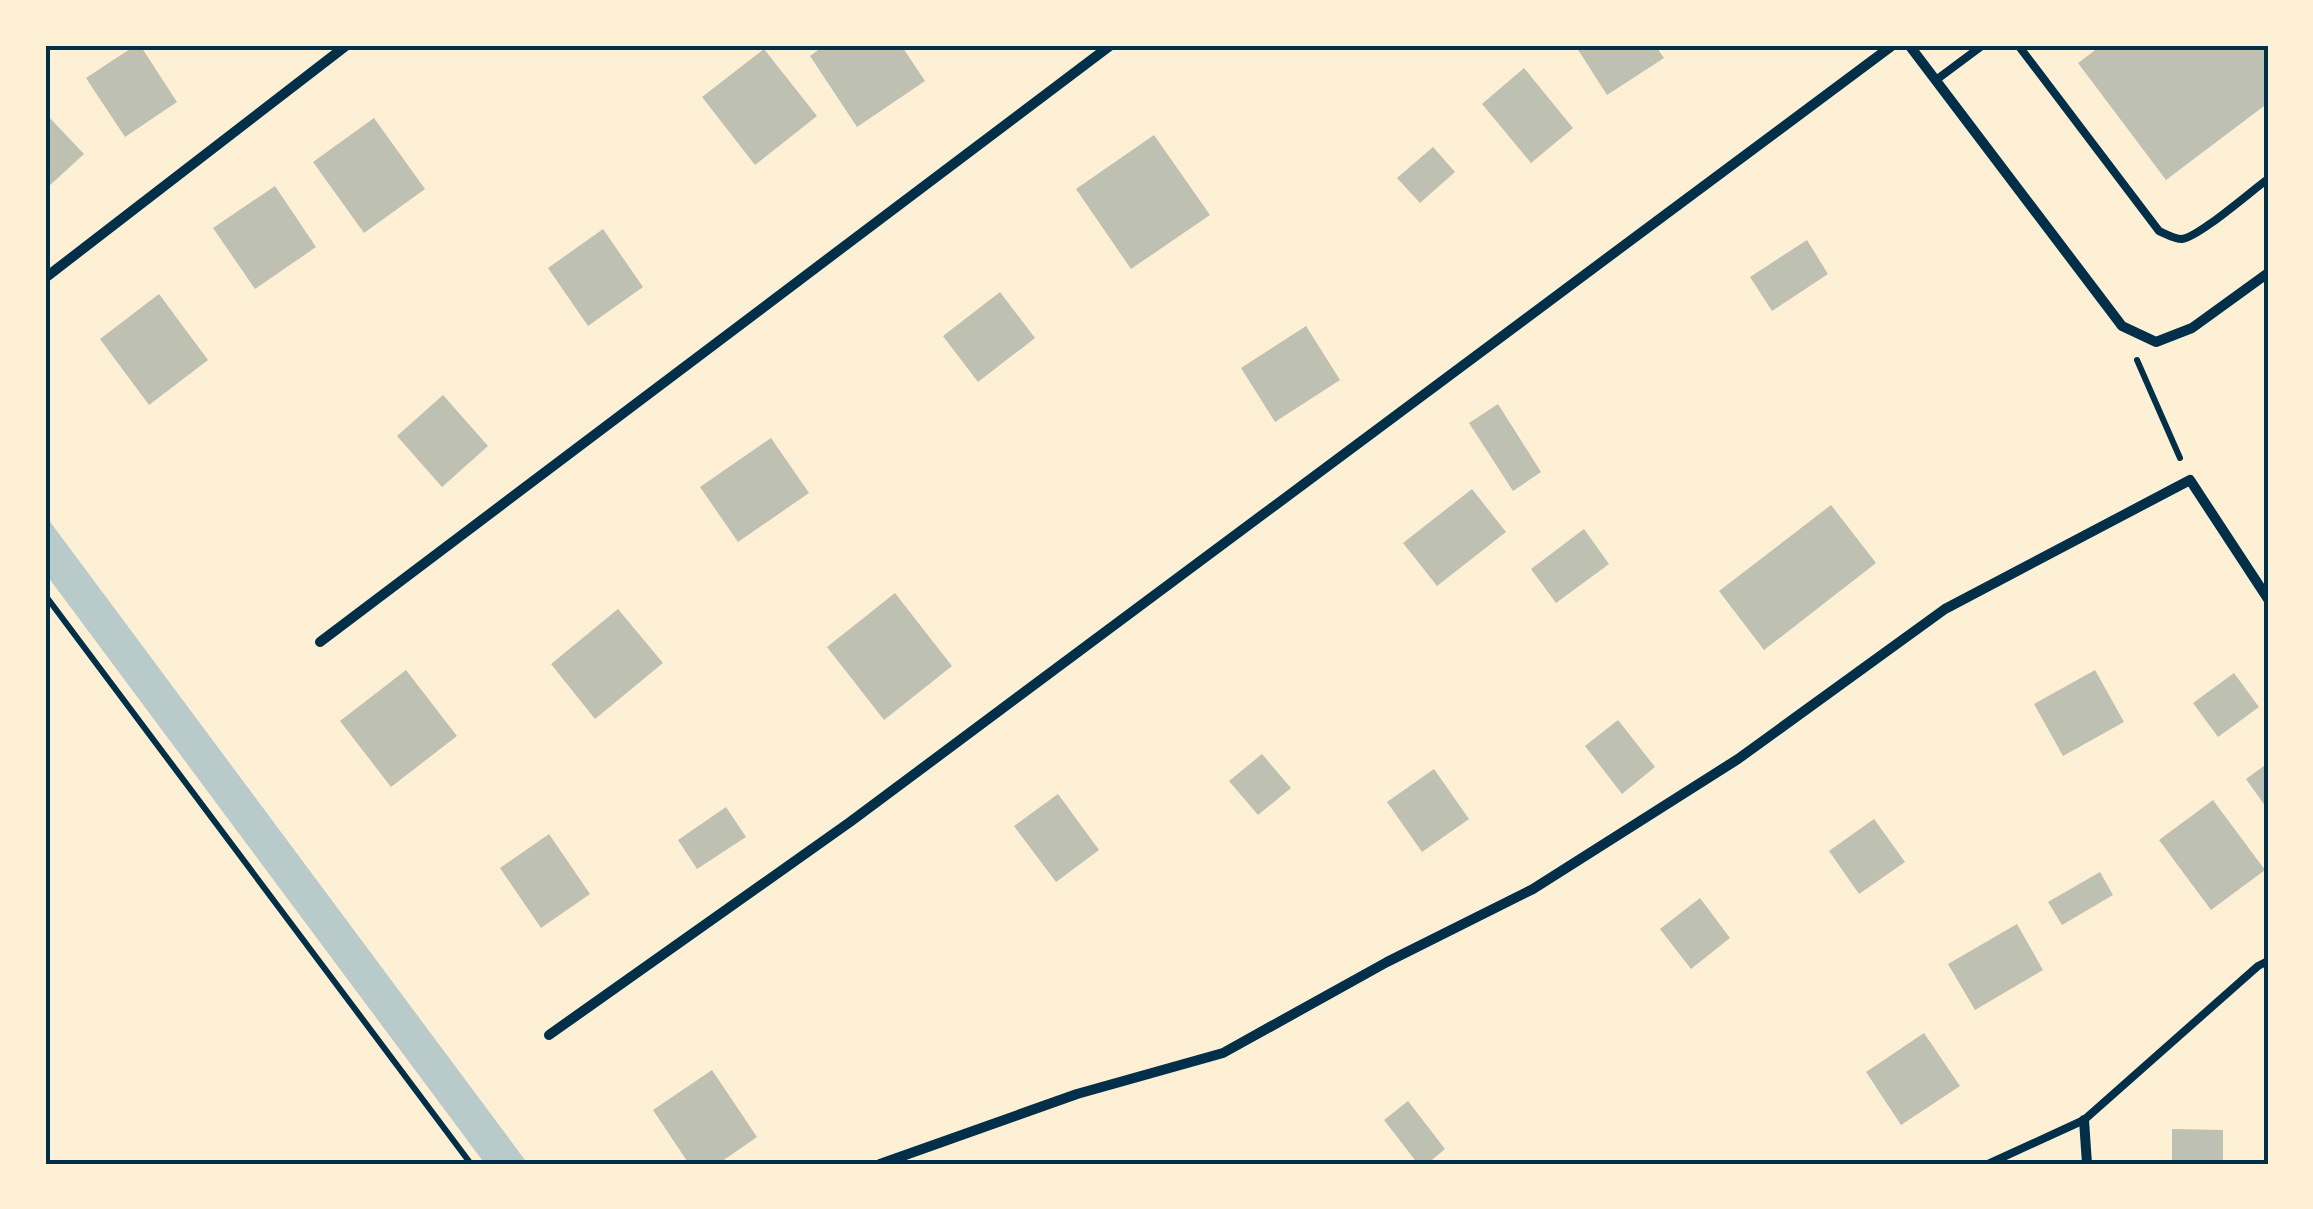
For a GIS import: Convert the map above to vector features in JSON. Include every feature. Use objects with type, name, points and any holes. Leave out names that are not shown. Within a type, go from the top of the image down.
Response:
[{"type":"street","points":[[45,278],[347,45]]},
{"type":"street","points":[[320,642],[1111,45]]},
{"type":"street","points":[[549,1035],[850,822],[1893,45]]},
{"type":"street","points":[[1909,45],[2122,326],[2156,342],[2192,328],[2268,273]]},
{"type":"street","points":[[880,1164],[1077,1094],[1224,1053],[1387,962],[1533,890],[1738,758],[1946,609],[2190,480],[2268,599]]},
{"type":"street","points":[[2084,1120],[2087,1164]]},
{"type":"lane","points":[[1936,80],[1983,45]]},
{"type":"lane","points":[[2018,45],[2160,230],[2172,237],[2184,239],[2198,232],[2268,179]]},
{"type":"lane","points":[[1988,1164],[2084,1120],[2258,966],[2268,962]]},
{"type":"path","points":[[2122,326],[2190,480]]},
{"type":"path","points":[[45,595],[471,1164]]},
{"type":"shaded area","points":[[45,515],[528,1164],[485,1164],[45,573]]},
{"type":"building","points":[[140,45],[177,102],[125,137],[86,78]]},
{"type":"building","points":[[825,45],[901,45],[925,81],[857,127],[810,56]]},
{"type":"building","points":[[1575,45],[1655,45],[1664,58],[1607,95]]},
{"type":"building","points":[[2102,45],[2268,45],[2268,103],[2166,180],[2078,63]]},
{"type":"building","points":[[764,49],[817,116],[755,165],[702,97]]},
{"type":"building","points":[[1524,68],[1573,128],[1531,163],[1482,104]]},
{"type":"building","points":[[47,115],[84,154],[48,187],[45,183]]},
{"type":"building","points":[[374,118],[425,189],[364,233],[313,162]]},
{"type":"building","points":[[1154,135],[1210,215],[1131,269],[1076,189]]},
{"type":"building","points":[[1433,147],[1455,172],[1420,203],[1397,178]]},
{"type":"building","points":[[275,186],[316,247],[255,289],[213,228]]},
{"type":"building","points":[[603,229],[643,287],[588,326],[548,268]]},
{"type":"building","points":[[1807,240],[1828,274],[1772,311],[1750,277]]},
{"type":"building","points":[[1000,292],[1035,338],[978,382],[943,336]]},
{"type":"building","points":[[159,294],[208,360],[149,405],[100,339]]},
{"type":"building","points":[[1306,326],[1340,380],[1275,422],[1241,368]]},
{"type":"building","points":[[443,395],[488,446],[442,487],[397,436]]},
{"type":"building","points":[[1498,404],[1541,472],[1513,491],[1469,423]]},
{"type":"building","points":[[771,438],[809,493],[738,542],[700,487]]},
{"type":"building","points":[[1472,489],[1506,532],[1437,586],[1403,543]]},
{"type":"building","points":[[1831,505],[1876,563],[1764,650],[1719,591]]},
{"type":"building","points":[[1584,529],[1609,564],[1556,603],[1531,569]]},
{"type":"building","points":[[895,593],[952,666],[884,720],[827,647]]},
{"type":"building","points":[[618,609],[663,663],[595,719],[551,664]]},
{"type":"building","points":[[406,670],[457,736],[391,787],[340,721]]},
{"type":"building","points":[[2095,670],[2124,722],[2063,756],[2034,704]]},
{"type":"building","points":[[2234,673],[2259,707],[2218,737],[2193,703]]},
{"type":"building","points":[[1618,720],[1655,767],[1622,794],[1585,746]]},
{"type":"building","points":[[1262,754],[1291,788],[1258,815],[1229,781]]},
{"type":"building","points":[[2268,763],[2268,810],[2246,779]]},
{"type":"building","points":[[1434,769],[1469,819],[1422,852],[1387,802]]},
{"type":"building","points":[[1058,794],[1099,850],[1056,882],[1014,826]]},
{"type":"building","points":[[2213,800],[2265,870],[2211,910],[2159,840]]},
{"type":"building","points":[[726,807],[746,837],[697,869],[678,840]]},
{"type":"building","points":[[1874,819],[1905,862],[1859,894],[1829,851]]},
{"type":"building","points":[[549,834],[590,894],[541,928],[500,868]]},
{"type":"building","points":[[2100,872],[2113,895],[2062,925],[2048,902]]},
{"type":"building","points":[[1700,898],[1730,938],[1691,969],[1660,929]]},
{"type":"building","points":[[2017,924],[2043,970],[1975,1010],[1948,964]]},
{"type":"building","points":[[1924,1033],[1960,1086],[1901,1125],[1866,1072]]},
{"type":"building","points":[[712,1070],[757,1137],[718,1164],[689,1164],[653,1110]]},
{"type":"building","points":[[1408,1101],[1445,1149],[1427,1164],[1418,1164],[1384,1120]]},
{"type":"building","points":[[2172,1129],[2223,1130],[2223,1164],[2172,1164]]}]
